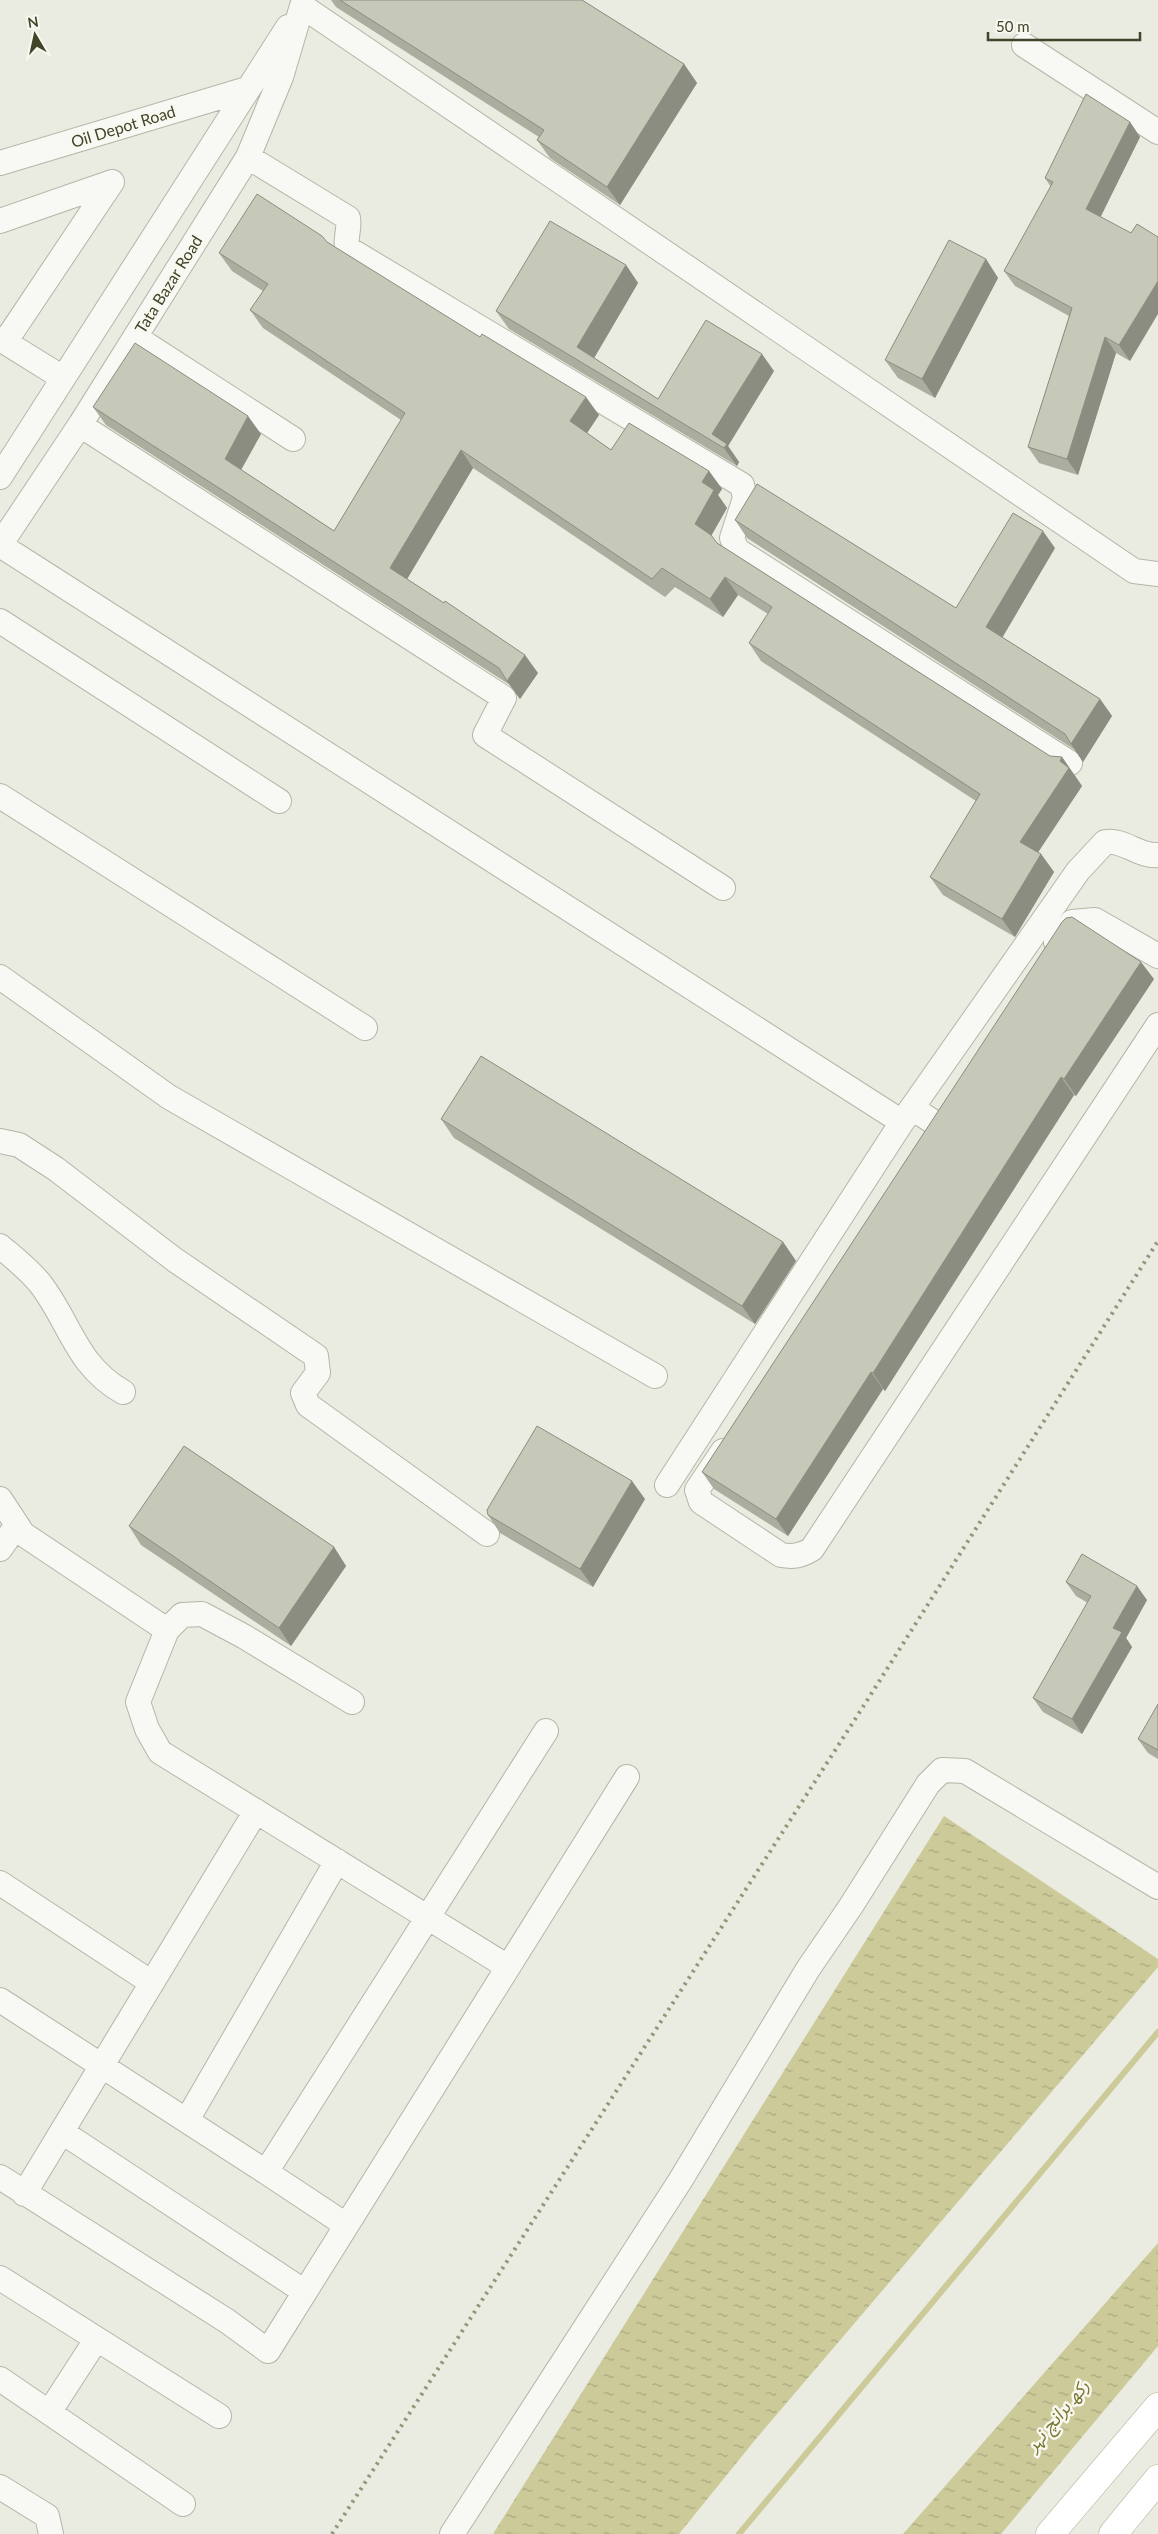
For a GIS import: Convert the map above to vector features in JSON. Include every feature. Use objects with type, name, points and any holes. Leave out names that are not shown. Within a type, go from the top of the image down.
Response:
[{"type":"main road","points":[[1050,2534],[1158,2407]]},
{"type":"main road","points":[[1113,2534],[1158,2479]]},
{"type":"street","points":[[0,477],[302,2],[1134,571],[1158,574]]},
{"type":"street","name":"Tata Bazar Road","points":[[0,545],[80,425],[248,157],[281,77],[302,2]]},
{"type":"street","points":[[1024,45],[1158,132]]},
{"type":"street","name":"Oil Depot Road","points":[[0,164],[247,89]]},
{"type":"street","points":[[248,157],[348,218],[350,228],[345,240],[347,248],[742,485],[746,498],[732,538],[738,550],[1070,763]]},
{"type":"street","points":[[0,221],[112,182],[2,340],[63,378]]},
{"type":"street","points":[[135,337],[293,439]]},
{"type":"street","points":[[80,425],[504,698],[485,735],[723,888]]},
{"type":"street","points":[[0,545],[907,1115],[935,1123]]},
{"type":"street","points":[[0,621],[279,801]]},
{"type":"street","points":[[0,796],[365,1028]]},
{"type":"street","points":[[667,1485],[907,1115],[1057,898],[1101,844],[1117,842],[1147,856],[1158,855]]},
{"type":"street","points":[[1042,963],[1063,931],[1072,922],[1095,920],[1158,956]]},
{"type":"street","points":[[0,977],[170,1097],[655,1376]]},
{"type":"street","points":[[735,1432],[697,1490],[701,1502],[781,1555],[792,1557],[804,1554],[812,1549],[1158,1025]]},
{"type":"street","points":[[0,1141],[19,1145],[56,1169],[175,1260],[316,1356],[318,1373],[303,1393],[308,1405],[486,1534]]},
{"type":"street","points":[[0,1246],[42,1286],[77,1348],[107,1383],[123,1392]]},
{"type":"street","points":[[0,1499],[23,1534],[167,1630]]},
{"type":"street","points":[[0,1550],[18,1525]]},
{"type":"street","points":[[352,1702],[245,1637],[202,1614],[182,1615],[167,1630],[138,1702],[147,1729],[160,1752],[508,1968]]},
{"type":"street","points":[[266,2172],[546,1731]]},
{"type":"street","points":[[452,2534],[680,2181],[808,1969],[851,1906],[928,1784],[942,1770],[965,1770],[1158,1887]]},
{"type":"street","points":[[0,2178],[228,2321],[268,2351],[627,1777]]},
{"type":"street","points":[[24,2194],[256,1811]]},
{"type":"street","points":[[187,2120],[337,1861]]},
{"type":"street","points":[[0,1883],[152,1983]]},
{"type":"street","points":[[0,2000],[187,2120],[346,2226]]},
{"type":"street","points":[[62,2132],[305,2292]]},
{"type":"street","points":[[0,2278],[219,2416]]},
{"type":"street","points":[[50,2411],[96,2340]]},
{"type":"street","points":[[0,2379],[50,2411],[183,2504]]},
{"type":"street","points":[[0,2487],[47,2516],[51,2534]]},
{"type":"water","points":[[944,1816],[1158,1959],[1158,1967],[755,2440],[679,2534],[493,2534]]},
{"type":"water","name":"رکھ برانچ نہر","points":[[1158,2243],[1158,2346],[1001,2534],[903,2534]]},
{"type":"building","points":[[340,0],[582,0],[684,64],[607,187],[537,140],[544,130]]},
{"type":"building","points":[[1086,94],[1130,122],[1086,209],[1131,233],[1137,224],[1158,237],[1158,281],[1119,345],[1105,337],[1067,459],[1028,447],[1072,308],[1004,271],[1053,182],[1045,178]]},
{"type":"building","points":[[257,194],[322,236],[327,242],[480,337],[482,334],[586,397],[570,421],[611,450],[629,423],[709,471],[702,482],[714,490],[695,524],[711,535],[717,543],[1050,756],[1062,757],[1060,761],[1069,768],[1020,842],[1041,854],[1002,919],[930,877],[980,794],[749,643],[772,607],[725,577],[710,599],[662,568],[652,579],[461,450],[390,568],[444,603],[445,601],[525,655],[507,681],[499,668],[93,407],[135,343],[248,416],[225,459],[334,531],[405,413],[250,310],[268,284],[219,253]]},
{"type":"building","points":[[550,221],[626,265],[577,347],[658,399],[706,320],[762,354],[712,434],[727,444],[724,448],[496,311]]},
{"type":"building","points":[[949,240],[986,259],[922,379],[885,360]]},
{"type":"building","points":[[757,484],[956,608],[1013,513],[1043,531],[986,627],[1100,699],[1071,744],[1065,734],[735,520]]},
{"type":"building","points":[[1072,917],[1141,962],[1064,1079],[1061,1077],[873,1373],[871,1372],[776,1519],[702,1472],[1062,922],[1066,918]]},
{"type":"building","points":[[481,1056],[783,1242],[742,1306],[441,1119]]},
{"type":"building","points":[[537,1426],[632,1481],[580,1569],[488,1515],[487,1510]]},
{"type":"building","points":[[184,1446],[334,1547],[279,1628],[129,1526]]},
{"type":"building","points":[[1082,1554],[1137,1586],[1113,1628],[1122,1632],[1072,1719],[1033,1698],[1091,1596],[1066,1582]]},
{"type":"building","points":[[1158,1704],[1158,1750],[1138,1739]]},
{"type":"waterway","points":[[739,2534],[1158,2032]]},
{"type":"railway","points":[[332,2534],[868,1699],[1158,1241]]}]
